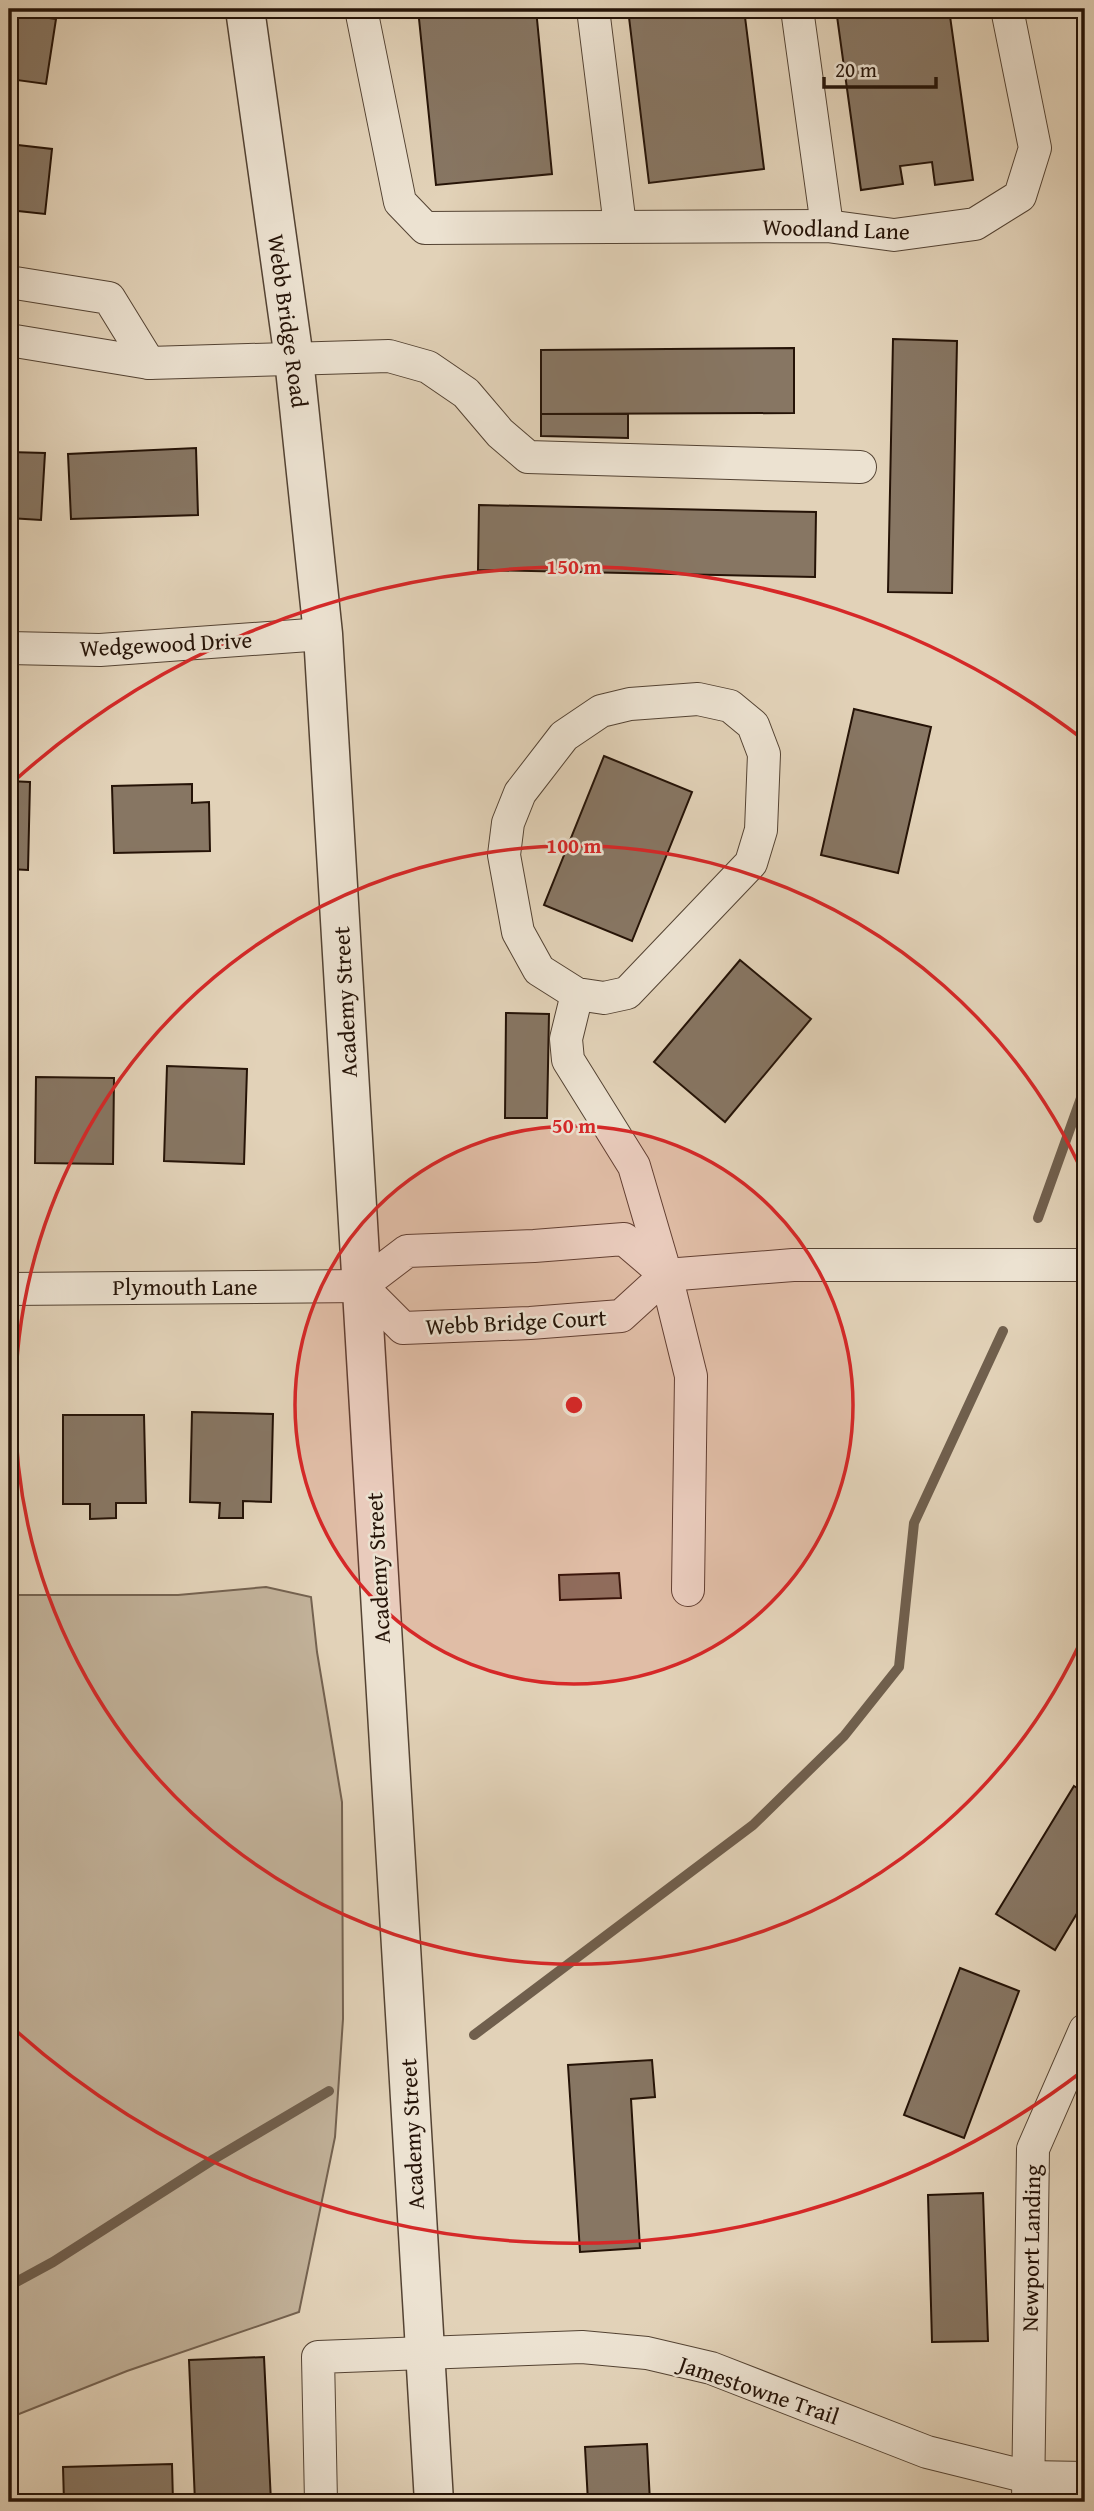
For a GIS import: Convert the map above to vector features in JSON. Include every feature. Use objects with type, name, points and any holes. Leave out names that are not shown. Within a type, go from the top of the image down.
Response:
[{"type":"street","name":"Webb Bridge Road","points":[[244,9],[294,359],[323,634]]},
{"type":"street","name":"Woodland Lane","points":[[360,9],[400,202],[425,228],[827,226],[894,235],[975,224],[1020,195],[1035,148],[1007,9]]},
{"type":"street","points":[[593,9],[620,226]]},
{"type":"street","points":[[797,9],[827,226]]},
{"type":"street","points":[[9,282],[109,298],[149,363]]},
{"type":"street","points":[[9,340],[149,363],[389,356],[428,367],[466,393],[500,433],[528,457],[860,467]]},
{"type":"street","name":"Wedgewood Drive","points":[[9,648],[100,650],[323,634]]},
{"type":"street","name":"Academy Street","points":[[323,634],[434,2502]]},
{"type":"street","points":[[698,699],[730,706],[753,725],[764,754],[761,830],[751,863],[627,993],[604,998],[577,994],[539,970],[518,932],[504,855],[508,823],[520,793],[564,736],[601,712],[631,704],[698,699]]},
{"type":"street","points":[[577,994],[566,1039],[568,1060],[634,1166],[666,1275],[691,1376],[688,1590]]},
{"type":"street","points":[[361,1286],[407,1251],[624,1239],[666,1275],[793,1265],[1085,1265]]},
{"type":"street","name":"Webb Bridge Court","points":[[361,1286],[403,1328],[621,1316],[666,1275]]},
{"type":"street","name":"Plymouth Lane","points":[[9,1289],[361,1286]]},
{"type":"street","name":"Newport Landing","points":[[1028,2489],[1033,2149],[1085,2030]]},
{"type":"street","name":"Jamestowne Trail","points":[[321,2502],[318,2357],[582,2347],[647,2353],[711,2368],[1028,2489],[1085,2478]]},
{"type":"shaded area","points":[[266,1587],[311,1597],[317,1652],[342,1802],[343,2019],[335,2137],[299,2312],[127,2371],[9,2418],[9,1595],[178,1595]]},
{"type":"building","points":[[418,9],[536,9],[552,174],[436,185]]},
{"type":"building","points":[[628,9],[744,9],[764,169],[649,183]]},
{"type":"building","points":[[836,9],[949,9],[973,180],[935,185],[932,162],[900,166],[903,184],[861,190]]},
{"type":"building","points":[[9,12],[56,19],[46,84],[9,79]]},
{"type":"building","points":[[9,144],[52,149],[45,214],[9,210]]},
{"type":"building","points":[[893,339],[957,341],[952,593],[888,592]]},
{"type":"building","points":[[794,348],[794,413],[541,414],[541,350]]},
{"type":"building","points":[[541,414],[628,414],[628,438],[541,436]]},
{"type":"building","points":[[196,448],[198,515],[71,519],[68,454]]},
{"type":"building","points":[[9,452],[45,453],[41,520],[9,518]]},
{"type":"building","points":[[479,505],[816,512],[815,577],[478,570]]},
{"type":"building","points":[[854,709],[931,727],[898,873],[821,855]]},
{"type":"building","points":[[604,756],[692,792],[632,941],[544,905]]},
{"type":"building","points":[[9,781],[30,782],[28,870],[9,869]]},
{"type":"building","points":[[192,784],[192,803],[209,802],[210,851],[114,853],[112,786]]},
{"type":"building","points":[[740,960],[811,1019],[725,1122],[654,1062]]},
{"type":"building","points":[[506,1013],[549,1014],[547,1118],[505,1118]]},
{"type":"building","points":[[167,1066],[247,1069],[244,1164],[164,1161]]},
{"type":"building","points":[[36,1077],[114,1078],[113,1164],[35,1163]]},
{"type":"building","points":[[192,1412],[273,1414],[271,1502],[243,1501],[243,1518],[219,1518],[220,1503],[190,1502]]},
{"type":"building","points":[[63,1415],[144,1415],[146,1503],[116,1503],[116,1518],[90,1519],[90,1504],[63,1504]]},
{"type":"building","points":[[9,1431],[14,1431],[16,1520],[9,1521]]},
{"type":"building","points":[[619,1573],[621,1598],[560,1600],[559,1575]]},
{"type":"building","points":[[1074,1786],[1085,1793],[1085,1900],[1055,1950],[996,1914]]},
{"type":"building","points":[[960,1968],[1019,1991],[964,2138],[904,2115]]},
{"type":"building","points":[[652,2060],[655,2097],[631,2099],[640,2248],[580,2252],[568,2065]]},
{"type":"building","points":[[983,2193],[988,2341],[932,2342],[928,2195]]},
{"type":"building","points":[[264,2357],[271,2502],[195,2502],[189,2360]]},
{"type":"building","points":[[647,2444],[650,2502],[588,2502],[585,2447]]},
{"type":"building","points":[[172,2464],[173,2502],[64,2502],[63,2467]]},
{"type":"waterway","points":[[1038,1218],[1085,1087]]},
{"type":"waterway","points":[[474,2035],[753,1825],[844,1736],[899,1667],[914,1523],[1003,1331]]},
{"type":"waterway","points":[[9,2286],[53,2262],[214,2159],[329,2091]]}]
